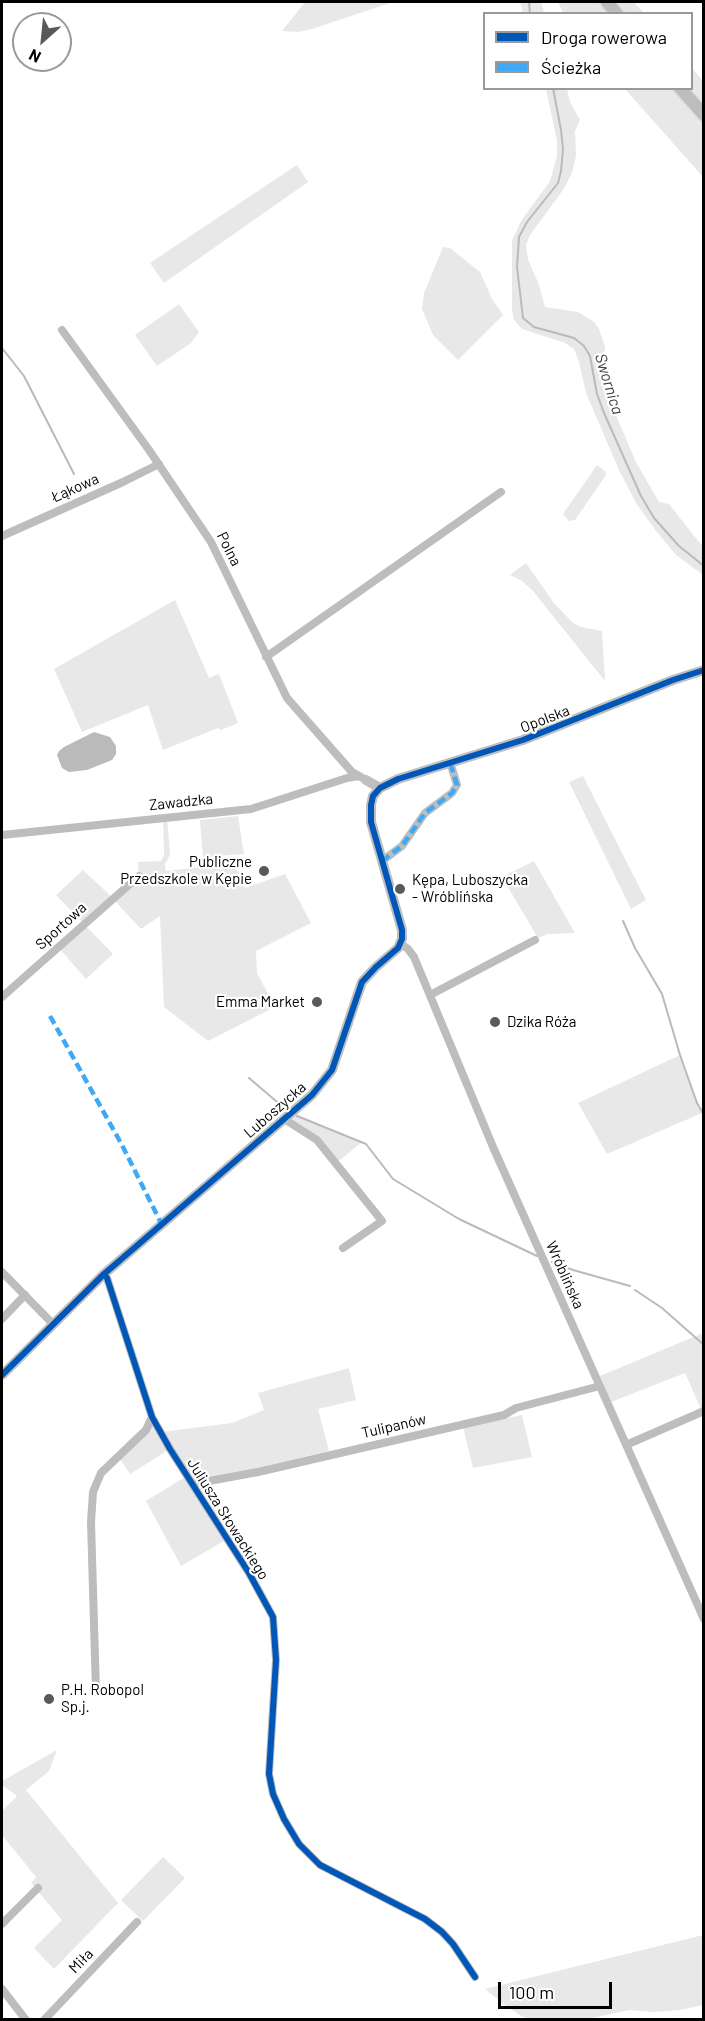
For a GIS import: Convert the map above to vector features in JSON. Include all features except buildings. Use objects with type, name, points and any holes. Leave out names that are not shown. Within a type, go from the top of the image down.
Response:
[{"type":"main road","points":[[682,90],[704,115]]},
{"type":"street","name":"Polna","points":[[63,330],[159,464],[211,542],[289,701],[352,772],[362,778]]},
{"type":"street","name":"Łąkowa","points":[[2,536],[159,464]]},
{"type":"street","points":[[266,657],[501,492]]},
{"type":"street","name":"Opolska","points":[[380,788],[392,781],[523,740],[673,680],[704,670]]},
{"type":"street","points":[[382,861],[402,846],[425,813],[452,793],[457,785],[450,762]]},
{"type":"street","name":"Zawadzka","points":[[2,836],[251,809],[347,778],[362,778]]},
{"type":"street","points":[[362,778],[380,788],[373,796],[370,815],[372,831],[402,930],[401,944]]},
{"type":"street","name":"Sportowa","points":[[2,997],[140,876]]},
{"type":"street","points":[[430,995],[535,940]]},
{"type":"street","name":"Wróblińska","points":[[401,944],[414,957],[493,1147],[704,1619]]},
{"type":"street","name":"Luboszycka","points":[[2,1375],[104,1274],[312,1095],[332,1070],[362,982],[401,944]]},
{"type":"street","points":[[284,1119],[317,1140],[382,1221],[343,1248]]},
{"type":"street","points":[[2,1272],[53,1324]]},
{"type":"street","name":"Juliusza Słowackiego","points":[[104,1274],[152,1417],[249,1573],[273,1617],[276,1660],[269,1774],[273,1794],[284,1818],[299,1844],[320,1865],[396,1903],[425,1919],[442,1932],[475,1977]]},
{"type":"street","points":[[2,1319],[25,1295]]},
{"type":"street","name":"Tulipanów","points":[[191,1481],[198,1483],[290,1464],[504,1414],[516,1408],[600,1386]]},
{"type":"street","points":[[626,1445],[704,1411]]},
{"type":"street","points":[[96,1692],[91,1522],[93,1492],[97,1479],[105,1468],[146,1430],[152,1422],[152,1417]]},
{"type":"street","points":[[2,1924],[38,1888]]},
{"type":"street","name":"Miła","points":[[44,2019],[137,1922]]},
{"type":"street","points":[[2,1989],[26,2019]]},
{"type":"shaded area","points":[[305,2],[393,2],[312,29],[298,32],[282,31]]},
{"type":"shaded area","points":[[520,2],[541,2],[544,12],[523,12]]},
{"type":"shaded area","points":[[558,2],[634,2],[643,12],[563,12]]},
{"type":"shaded area","points":[[693,69],[703,81],[703,177],[626,90],[693,90]]},
{"type":"shaded area","points":[[546,90],[567,90],[570,102],[580,120],[575,131],[576,156],[572,173],[563,190],[530,235],[526,245],[528,260],[538,282],[545,307],[578,312],[594,322],[599,329],[605,347],[603,373],[609,399],[636,462],[659,502],[669,504],[703,547],[703,575],[676,555],[636,503],[619,470],[586,393],[574,349],[565,343],[522,329],[514,320],[512,241],[521,221],[550,181],[557,156],[557,141]]},
{"type":"shaded area","points":[[297,165],[308,182],[164,283],[150,263]]},
{"type":"shaded area","points":[[443,247],[450,248],[480,272],[492,299],[503,315],[458,360],[433,335],[422,309],[424,293]]},
{"type":"shaded area","points":[[179,304],[199,332],[191,343],[157,366],[135,335]]},
{"type":"shaded area","points":[[597,465],[605,471],[606,475],[575,520],[569,521],[563,514]]},
{"type":"shaded area","points":[[526,563],[554,603],[573,623],[602,631],[605,681],[533,591],[522,581],[510,575]]},
{"type":"shaded area","points":[[175,600],[209,678],[219,674],[238,723],[221,730],[218,728],[163,750],[148,705],[82,732],[54,669]]},
{"type":"shaded area","points":[[94,732],[110,737],[116,746],[116,754],[112,760],[87,770],[69,772],[62,768],[57,755],[59,751]]},
{"type":"shaded area","points":[[583,776],[646,900],[631,909],[569,782]]},
{"type":"shaded area","points":[[238,816],[244,854],[203,857],[200,820]]},
{"type":"shaded area","points":[[167,817],[170,855],[165,864],[166,871],[227,864],[239,872],[245,888],[285,874],[311,923],[256,951],[257,973],[275,1007],[208,1041],[164,1007],[160,916],[141,929],[113,899],[84,924],[113,954],[86,979],[58,947],[83,923],[56,895],[83,870],[113,898],[139,876],[138,862],[161,861],[164,855],[163,818]]},
{"type":"shaded area","points":[[534,861],[575,933],[548,934],[538,938],[502,877]]},
{"type":"shaded area","points":[[680,1055],[702,1113],[607,1154],[578,1103]]},
{"type":"shaded area","points":[[292,1112],[361,1143],[336,1163],[317,1140],[284,1119]]},
{"type":"shaded area","points":[[703,1333],[704,1408],[701,1409],[685,1373],[611,1402],[600,1376]]},
{"type":"shaded area","points":[[349,1368],[356,1400],[318,1409],[329,1451],[266,1466],[258,1472],[191,1482],[227,1539],[181,1566],[146,1501],[187,1476],[170,1449],[130,1474],[118,1456],[152,1422],[161,1432],[232,1423],[264,1410],[258,1393]]},
{"type":"shaded area","points":[[522,1415],[532,1457],[473,1468],[463,1427]]},
{"type":"shaded area","points":[[57,1750],[49,1771],[26,1790],[118,1903],[54,1969],[34,1948],[62,1920],[31,1883],[36,1877],[2,1835],[2,1811],[17,1796],[2,1785],[2,1781]]},
{"type":"shaded area","points":[[163,1857],[185,1878],[143,1921],[121,1900]]},
{"type":"shaded area","points":[[703,1935],[703,2005],[654,2012],[630,2010],[587,2019],[532,2019],[523,2017],[485,1989]]},
{"type":"waterway","name":"Swornica","points":[[529,2],[530,12]]},
{"type":"waterway","name":"Swornica","points":[[553,90],[563,149],[561,171],[558,183],[527,222],[519,237],[517,267],[523,318],[534,327],[574,338],[584,346],[590,356],[597,394],[604,413],[641,496],[654,518],[679,546],[704,566]]},
{"type":"waterway","points":[[2,348],[24,376],[74,474]]},
{"type":"waterway","points":[[623,921],[635,948],[662,994],[680,1055],[697,1103],[704,1115]]},
{"type":"waterway","points":[[249,1078],[283,1107]]},
{"type":"waterway","points":[[297,1116],[366,1144],[393,1179],[459,1219],[537,1256]]},
{"type":"waterway","points":[[552,1262],[630,1286]]},
{"type":"waterway","points":[[635,1290],[662,1308],[704,1345]]},
{"type":"marked path","points":[[382,861],[402,846],[425,813],[452,793],[457,785],[450,762]]},
{"type":"marked path","points":[[50,1016],[122,1145],[161,1223]]},
{"type":"cycle path","points":[[2,1375],[104,1274],[312,1095],[332,1070],[362,982],[398,948],[402,939],[402,930],[371,822],[373,796],[380,788],[398,779],[523,740],[673,680],[704,670]]},
{"type":"cycle path","points":[[104,1274],[152,1417],[249,1573],[273,1617],[276,1660],[269,1774],[273,1794],[284,1819],[299,1844],[320,1865],[425,1919],[442,1932],[475,1977]]},
{"type":"place","name":"Publiczne Przedszkole w Kępie","points":[[264,871]]},
{"type":"place","name":"Kępa, Luboszycka - Wróblińska","points":[[400,889]]},
{"type":"place","name":"Emma Market","points":[[317,1002]]},
{"type":"place","name":"Dzika Róża","points":[[495,1022]]},
{"type":"place","name":"P.H. Robopol Sp.j.","points":[[49,1699]]}]
